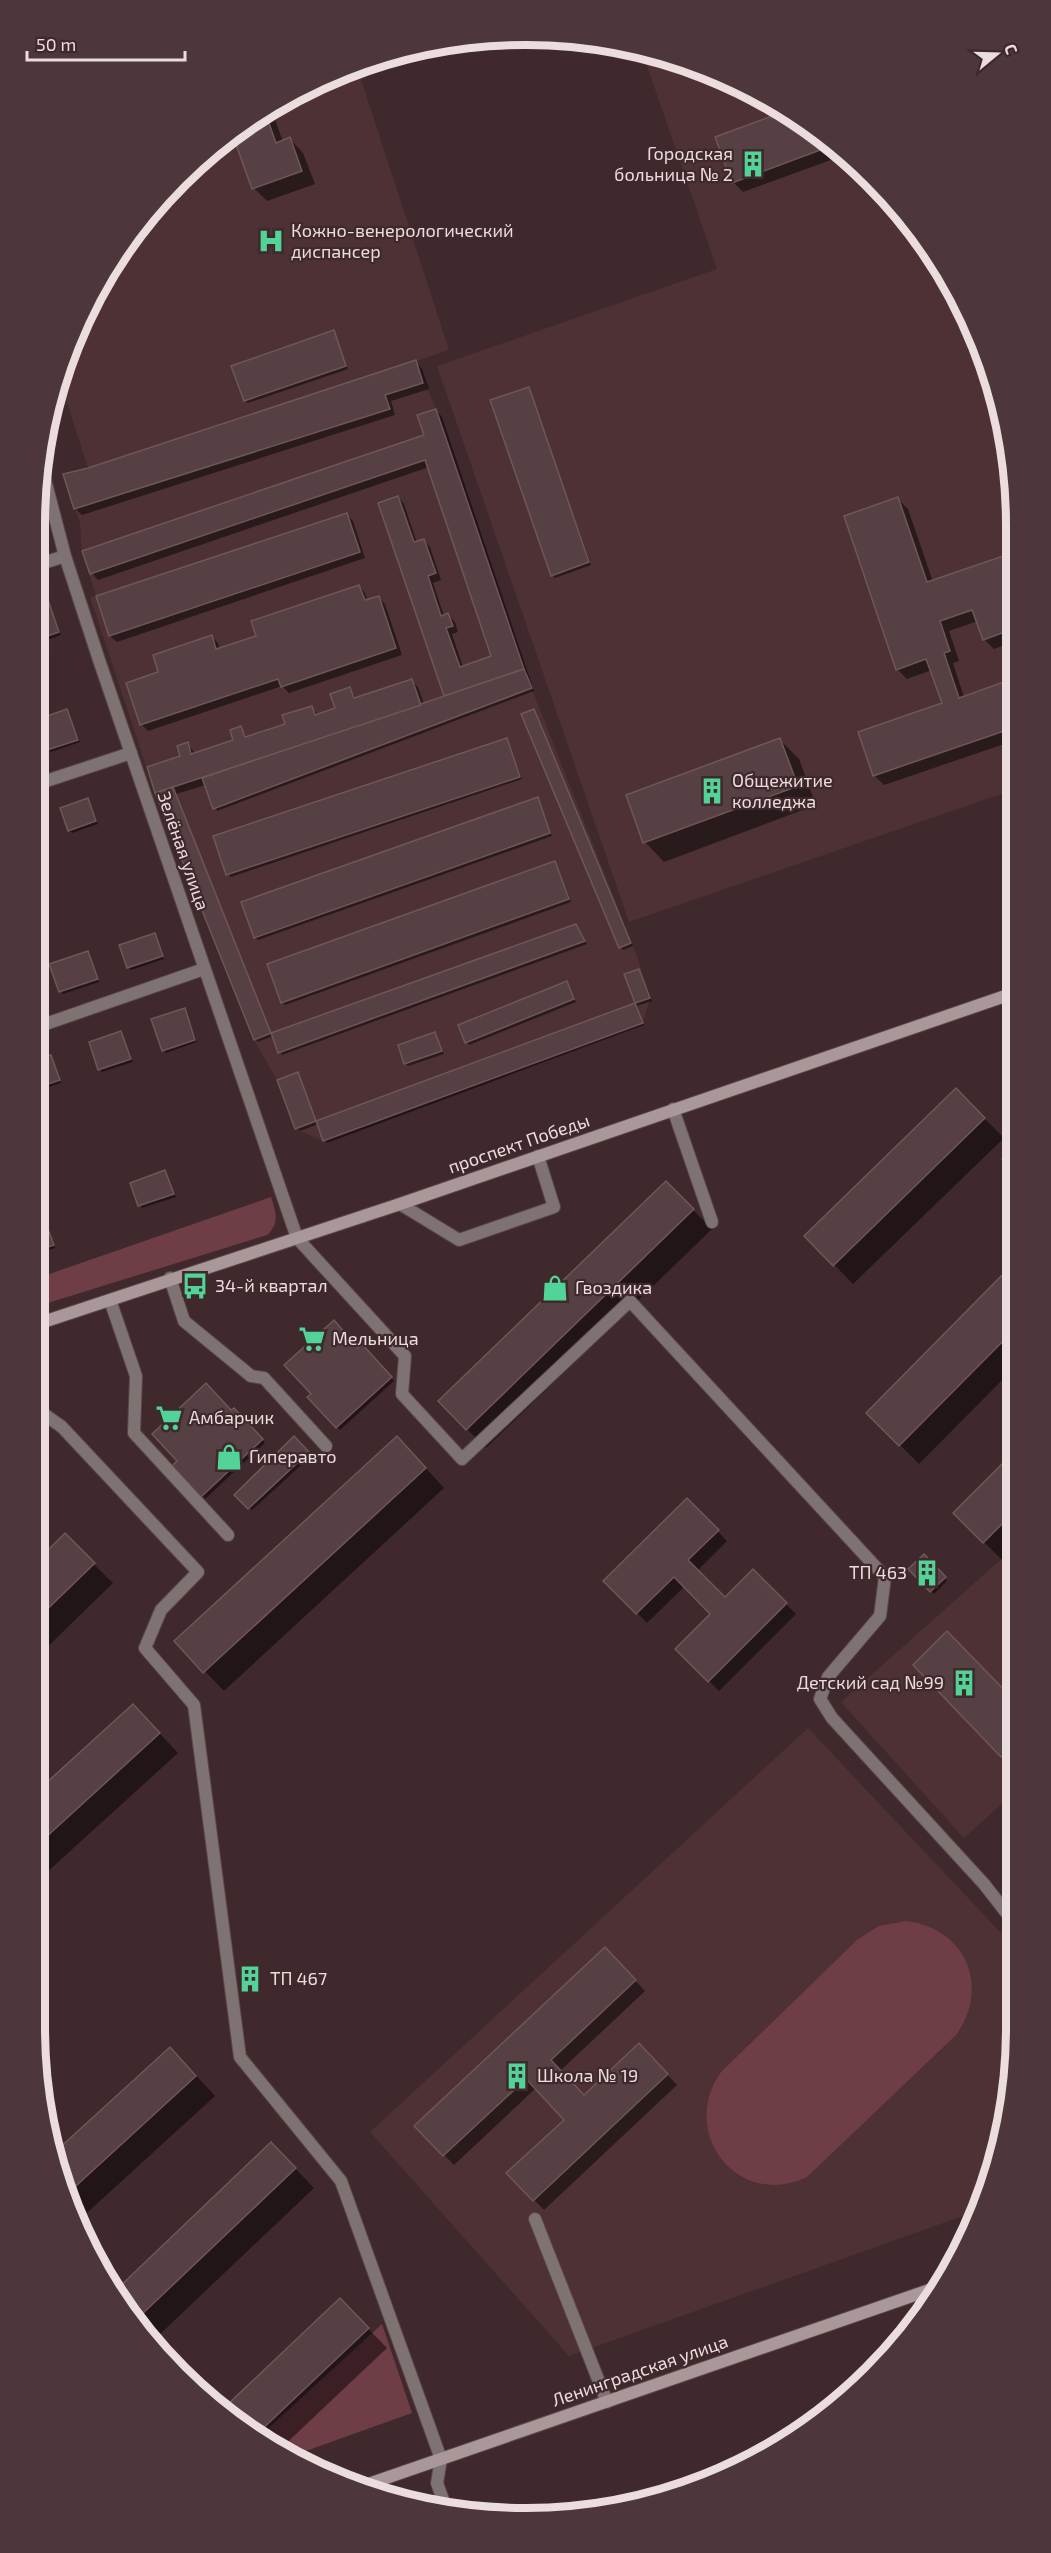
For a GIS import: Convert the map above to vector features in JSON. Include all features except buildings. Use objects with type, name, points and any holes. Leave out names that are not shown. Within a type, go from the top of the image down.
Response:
[{"type":"street","name":"Зелёная улица","points":[[47,486],[65,556],[297,1238]]},
{"type":"street","points":[[45,562],[65,556]]},
{"type":"street","points":[[45,780],[131,753]]},
{"type":"street","points":[[45,1025],[204,969]]},
{"type":"street","name":"проспект Победы","points":[[45,1321],[170,1278],[400,1204],[1006,996]]},
{"type":"street","points":[[673,1110],[712,1222]]},
{"type":"street","points":[[400,1204],[459,1240],[554,1207],[538,1156]]},
{"type":"street","points":[[297,1238],[343,1292],[405,1356],[402,1394],[462,1459],[630,1301],[885,1577],[880,1616],[828,1677],[820,1699],[832,1718],[984,1884],[1006,1912]]},
{"type":"street","points":[[170,1278],[184,1321],[251,1376],[264,1378],[326,1446]]},
{"type":"street","points":[[110,1300],[136,1376],[134,1432],[228,1535]]},
{"type":"street","points":[[45,1415],[62,1427],[198,1572],[161,1610],[145,1648],[194,1705],[240,2056],[340,2181],[366,2245],[441,2459],[437,2483],[443,2501]]},
{"type":"street","points":[[535,2219],[607,2402]]},
{"type":"street","name":"Ленинградская улица","points":[[373,2483],[927,2291]]},
{"type":"shaded area","points":[[645,60],[680,71],[738,95],[766,109],[818,144],[865,186],[907,233],[942,285],[956,313],[990,401],[1002,463],[1006,526],[1006,792],[629,922],[437,366],[717,269]]},
{"type":"shaded area","points":[[360,75],[449,350],[416,361],[436,409],[524,669],[637,956],[650,998],[643,1023],[323,1141],[295,1129],[277,1080],[254,1040],[155,793],[90,597],[96,596],[82,551],[80,523],[63,474],[88,468],[64,393],[95,313],[126,259],[164,209],[209,164],[233,144],[285,109]]},
{"type":"shaded area","points":[[271,1197],[275,1222],[267,1235],[45,1304],[45,1276]]},
{"type":"shaded area","points":[[1006,1555],[1006,1800],[964,1838],[841,1702]]},
{"type":"shaded area","points":[[808,1728],[1006,1938],[1006,2028],[1002,2090],[990,2152],[967,2214],[569,2356],[370,2132]]},
{"type":"shaded area","points":[[905,1921],[926,1926],[943,1934],[957,1947],[966,1962],[971,1979],[971,1997],[966,2016],[956,2035],[807,2177],[782,2184],[758,2183],[738,2174],[722,2160],[711,2141],[707,2119],[710,2095],[721,2072],[858,1939],[879,1926]]},
{"type":"shaded area","points":[[382,2324],[412,2413],[302,2452],[265,2431]]},
{"type":"place","name":"Городская больница № 2","points":[[753,164]]},
{"type":"place","name":"Кожно-венерологический диспансер","points":[[271,241]]},
{"type":"place","name":"Общежитие колледжа","points":[[712,791]]},
{"type":"place","name":"34-й квартал","points":[[195,1286]]},
{"type":"place","name":"Гвоздика","points":[[555,1288]]},
{"type":"place","name":"Мельница","points":[[312,1339]]},
{"type":"place","name":"Амбарчик","points":[[169,1418]]},
{"type":"place","name":"Гиперавто","points":[[229,1457]]},
{"type":"place","name":"ТП 463","points":[[927,1573]]},
{"type":"place","name":"Детский сад №99","points":[[964,1683]]},
{"type":"place","name":"ТП 467","points":[[250,1979]]},
{"type":"place","name":"Школа № 19","points":[[517,2076]]}]
